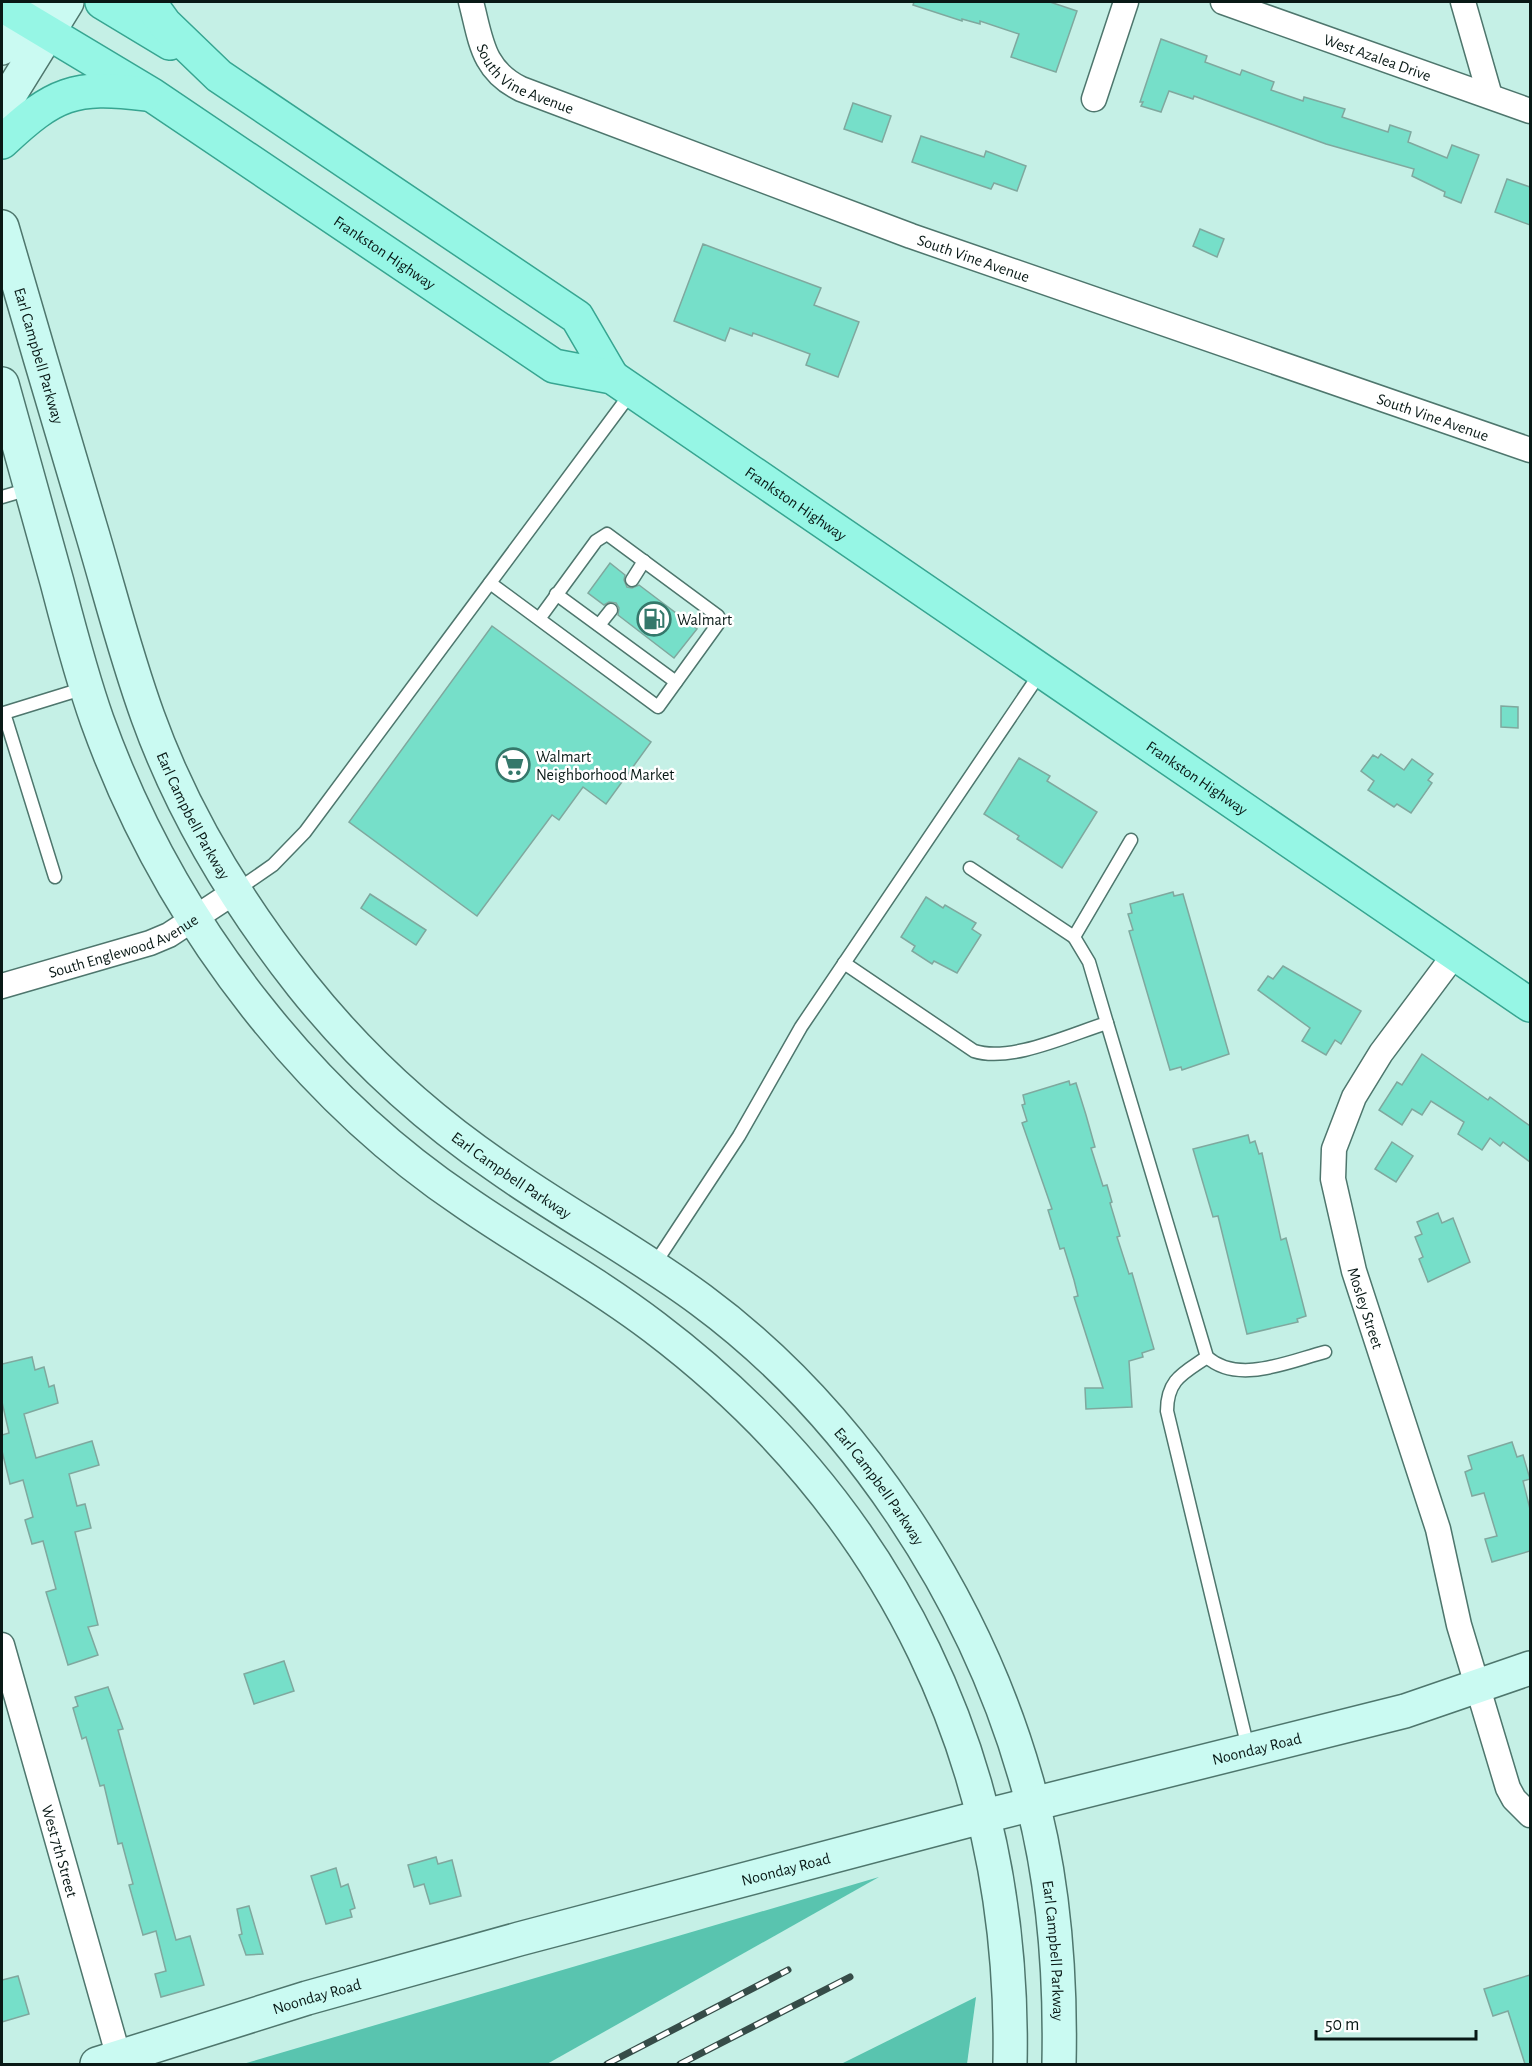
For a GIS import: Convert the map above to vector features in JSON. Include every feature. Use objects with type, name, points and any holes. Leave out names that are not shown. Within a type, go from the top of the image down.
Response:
[{"type":"main road","points":[[2,48],[25,13],[67,2]]},
{"type":"main road","points":[[102,2],[219,76],[577,317],[622,384]]},
{"type":"main road","points":[[149,2],[165,24],[219,76]]},
{"type":"main road","points":[[2,116],[10,94],[25,13]]},
{"type":"main road","name":"Frankston Highway","points":[[25,13],[152,95],[554,366],[622,384],[1530,1005]]},
{"type":"main road","points":[[2,142],[33,113],[69,96],[98,90],[152,95]]},
{"type":"main road","name":"Earl Campbell Parkway","points":[[2,227],[91,530],[152,726],[181,795],[213,857],[275,949],[323,1010],[369,1059],[417,1103],[495,1165],[654,1265],[733,1325],[781,1369],[859,1457],[903,1516],[942,1579],[975,1642],[1003,1710],[1033,1803],[1054,1934],[1059,2003],[1059,2064]]},
{"type":"main road","points":[[48,386],[3,392],[16,492],[45,541],[86,687],[130,800],[171,882],[254,1004],[282,1038],[367,1124],[430,1178],[628,1308],[685,1352],[745,1403],[803,1463],[852,1527],[887,1583],[921,1645],[967,1758],[985,1816],[998,1881],[1007,1957],[1010,2064]]},
{"type":"main road","points":[[16,492],[74,472]]},
{"type":"main road","points":[[45,541],[91,530]]},
{"type":"main road","points":[[86,687],[134,673]]},
{"type":"main road","points":[[628,1308],[654,1265]]},
{"type":"main road","name":"Noonday Road","points":[[108,2061],[318,1995],[1033,1803],[1405,1711],[1478,1688],[1530,1668]]},
{"type":"street","name":"South Vine Avenue","points":[[471,2],[483,46],[492,67],[502,78],[521,89],[911,236],[1530,450]]},
{"type":"street","points":[[1094,99],[1126,2]]},
{"type":"street","name":"West Azalea Drive","points":[[1223,2],[1530,111]]},
{"type":"street","points":[[1463,2],[1490,96]]},
{"type":"street","name":"South Englewood Avenue","points":[[2,986],[150,943],[194,919],[236,891]]},
{"type":"street","name":"Mosley Street","points":[[1455,954],[1381,1053],[1354,1097],[1334,1149],[1333,1179],[1354,1271],[1438,1529],[1456,1614],[1478,1688]]},
{"type":"street","name":"West 7th Street","points":[[2,1646],[108,2061]]},
{"type":"street","points":[[1478,1688],[1508,1788],[1518,1804],[1530,1815]]},
{"type":"lane","points":[[236,891],[273,865],[305,832],[490,583],[622,384]]},
{"type":"lane","points":[[490,583],[658,707],[720,621],[718,616],[607,534],[600,536],[539,619]]},
{"type":"lane","points":[[632,580],[644,561]]},
{"type":"lane","points":[[556,594],[676,682]]},
{"type":"lane","points":[[599,626],[610,610]]},
{"type":"lane","points":[[654,1265],[739,1136],[801,1027],[1041,672]]},
{"type":"lane","points":[[55,877],[4,713],[86,687]]},
{"type":"lane","points":[[1074,937],[1131,840]]},
{"type":"lane","points":[[970,868],[1074,937],[1089,962],[1207,1357],[1213,1363],[1233,1369],[1253,1370],[1325,1352]]},
{"type":"lane","points":[[844,963],[974,1050],[988,1055],[1021,1050],[1107,1023]]},
{"type":"lane","points":[[1207,1357],[1177,1378],[1170,1388],[1167,1411],[1248,1749]]},
{"type":"green space","points":[[879,1877],[547,2064],[243,2064]]},
{"type":"green space","points":[[976,1997],[967,2064],[841,2064]]},
{"type":"building","points":[[914,2],[1050,2],[1077,11],[1056,72],[1011,57],[1019,34],[980,21],[980,24],[962,19],[962,21],[913,5]]},
{"type":"building","points":[[1161,39],[1207,56],[1205,62],[1240,75],[1242,70],[1274,82],[1271,90],[1303,101],[1304,97],[1345,109],[1342,117],[1388,132],[1390,125],[1411,132],[1408,142],[1447,158],[1452,145],[1479,155],[1461,203],[1444,196],[1445,192],[1412,176],[1414,169],[1326,144],[1194,96],[1193,99],[1169,91],[1161,112],[1141,106],[1143,102],[1140,102]]},
{"type":"building","points":[[853,103],[891,116],[882,142],[844,129]]},
{"type":"building","points":[[921,136],[984,157],[986,151],[1026,166],[1017,191],[994,183],[991,189],[912,162]]},
{"type":"building","points":[[1507,179],[1530,187],[1530,225],[1495,212]]},
{"type":"building","points":[[1200,229],[1224,239],[1217,257],[1193,246]]},
{"type":"building","points":[[703,244],[821,288],[814,305],[859,322],[838,377],[806,365],[810,354],[753,333],[752,336],[730,328],[725,341],[674,321]]},
{"type":"building","name":"Walmart","points":[[610,563],[625,575],[624,580],[627,587],[632,588],[639,585],[697,629],[674,658],[618,615],[619,608],[616,603],[609,602],[604,605],[588,593]]},
{"type":"building","name":"Walmart Neighborhood Market","points":[[492,626],[651,742],[606,804],[583,787],[559,820],[552,815],[477,916],[349,822]]},
{"type":"building","points":[[1501,706],[1518,707],[1518,728],[1501,727]]},
{"type":"building","points":[[1381,754],[1404,770],[1412,759],[1433,774],[1428,780],[1432,783],[1411,813],[1397,804],[1394,807],[1368,790],[1374,781],[1361,771],[1373,755],[1378,758]]},
{"type":"building","points":[[1019,758],[1050,776],[1047,781],[1097,812],[1062,868],[1017,839],[1019,836],[984,814]]},
{"type":"building","points":[[1173,892],[1174,896],[1183,894],[1229,1054],[1182,1070],[1181,1067],[1170,1070],[1129,931],[1133,930],[1128,914],[1132,913],[1130,904]]},
{"type":"building","points":[[370,894],[426,930],[416,945],[361,908]]},
{"type":"building","points":[[926,897],[943,908],[945,905],[976,923],[972,929],[981,935],[957,973],[934,961],[932,964],[912,951],[915,946],[901,937]]},
{"type":"building","points":[[1283,966],[1361,1011],[1341,1044],[1335,1040],[1326,1055],[1302,1041],[1310,1028],[1258,990],[1268,976],[1273,979]]},
{"type":"building","points":[[1422,1054],[1488,1100],[1490,1097],[1530,1126],[1530,1162],[1503,1142],[1500,1146],[1490,1138],[1482,1150],[1458,1134],[1464,1122],[1431,1101],[1422,1115],[1412,1109],[1402,1125],[1379,1110],[1397,1082],[1402,1085]]},
{"type":"building","points":[[1069,1081],[1070,1085],[1076,1083],[1095,1147],[1091,1148],[1103,1186],[1107,1185],[1112,1202],[1110,1203],[1120,1236],[1117,1237],[1129,1274],[1132,1273],[1154,1349],[1142,1353],[1143,1357],[1129,1361],[1132,1407],[1086,1409],[1085,1388],[1103,1388],[1074,1297],[1078,1296],[1074,1280],[1064,1248],[1060,1249],[1048,1210],[1052,1209],[1022,1123],[1027,1121],[1022,1105],[1025,1104],[1023,1095]]},
{"type":"building","points":[[1248,1135],[1250,1143],[1255,1141],[1259,1154],[1262,1153],[1281,1240],[1286,1238],[1306,1316],[1297,1319],[1298,1322],[1247,1334],[1218,1216],[1213,1217],[1193,1149]]},
{"type":"building","points":[[1392,1142],[1413,1156],[1396,1182],[1375,1169]]},
{"type":"building","points":[[1438,1213],[1442,1223],[1453,1218],[1470,1262],[1428,1282],[1419,1259],[1423,1257],[1415,1237],[1422,1234],[1417,1222]]},
{"type":"building","points":[[32,1357],[35,1370],[44,1367],[49,1387],[54,1385],[58,1403],[24,1414],[36,1458],[92,1441],[99,1465],[69,1474],[77,1506],[85,1504],[91,1528],[75,1532],[98,1625],[88,1627],[98,1655],[68,1665],[46,1592],[56,1589],[43,1541],[32,1544],[25,1520],[33,1517],[23,1480],[10,1484],[2,1451],[2,1435],[9,1433],[2,1402],[2,1364]]},
{"type":"building","points":[[1512,1442],[1517,1457],[1523,1455],[1530,1479],[1523,1481],[1530,1509],[1530,1551],[1492,1562],[1485,1539],[1497,1536],[1484,1493],[1472,1496],[1465,1472],[1472,1469],[1468,1456]]},
{"type":"building","points":[[284,1661],[294,1691],[254,1704],[244,1674]]},
{"type":"building","points":[[108,1687],[123,1729],[118,1730],[176,1940],[190,1936],[204,1985],[161,1997],[155,1974],[166,1971],[156,1931],[143,1935],[129,1885],[133,1884],[122,1843],[118,1844],[104,1785],[100,1786],[86,1737],[82,1739],[73,1708],[78,1706],[75,1697]]},
{"type":"building","points":[[436,1857],[438,1864],[452,1860],[461,1896],[430,1904],[424,1884],[414,1887],[408,1865]]},
{"type":"building","points":[[336,1868],[341,1887],[348,1884],[355,1908],[350,1910],[352,1917],[326,1924],[311,1876]]},
{"type":"building","points":[[249,1906],[263,1954],[246,1955],[239,1935],[242,1934],[237,1909]]},
{"type":"building","points":[[1530,1975],[1530,2064],[1525,2064],[1508,2011],[1493,2016],[1484,1989]]},
{"type":"building","points":[[18,1976],[29,2014],[2,2022],[2,1980]]},
{"type":"railway","points":[[607,2064],[788,1970]]},
{"type":"railway","points":[[680,2064],[850,1977]]},
{"type":"place","name":"Walmart","points":[[654,619]]},
{"type":"place","name":"Walmart Neighborhood Market","points":[[513,765]]}]
